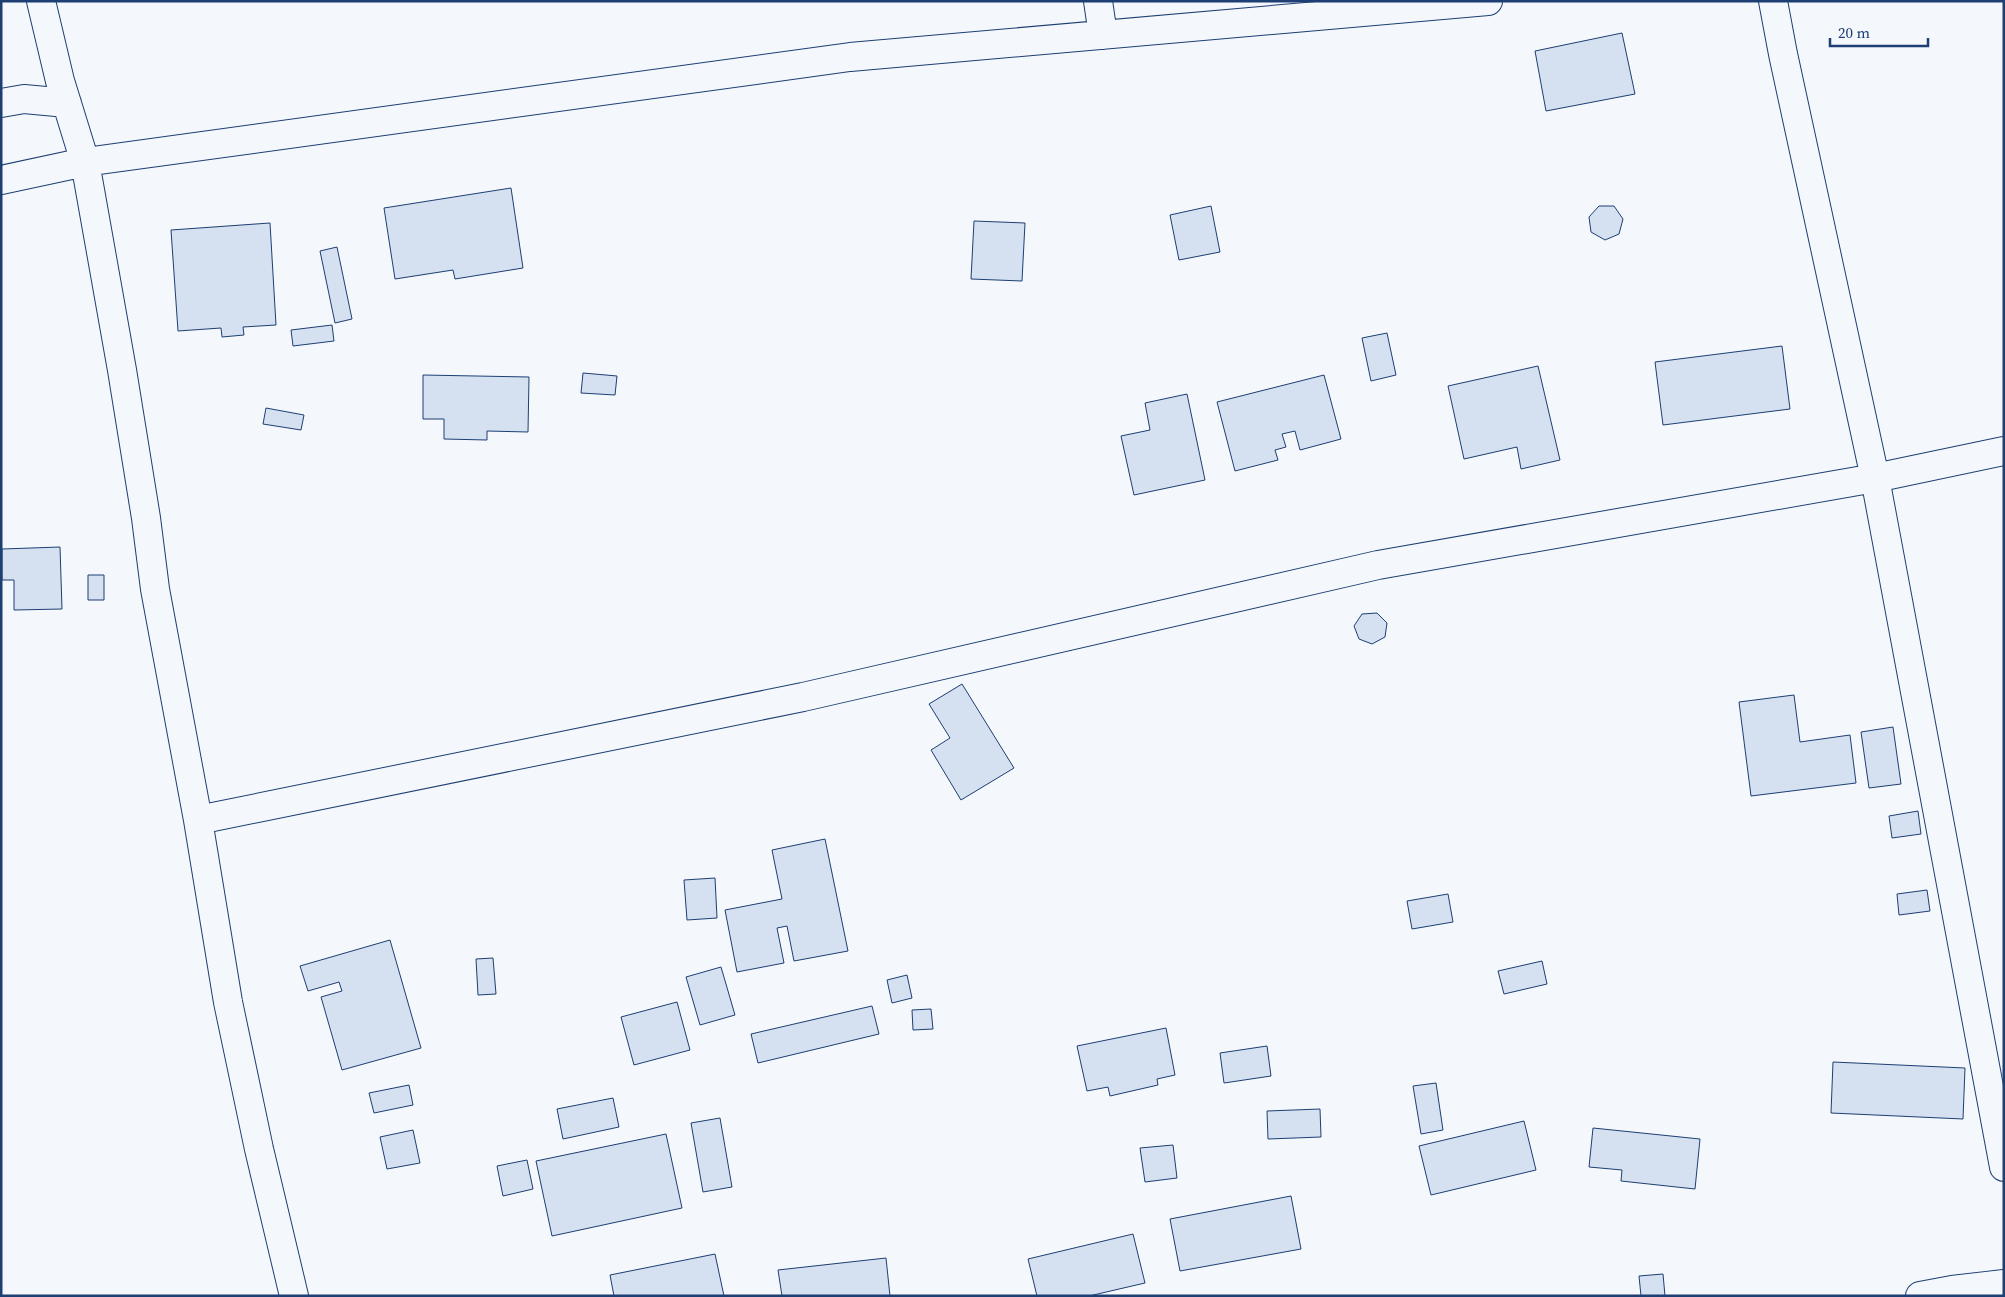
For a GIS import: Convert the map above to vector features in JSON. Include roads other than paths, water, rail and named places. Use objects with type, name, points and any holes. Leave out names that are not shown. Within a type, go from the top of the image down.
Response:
[{"type":"street","points":[[41,1],[67,103],[85,162],[140,478],[155,589],[198,820],[228,1002],[259,1149],[294,1296]]},
{"type":"street","points":[[1098,1],[1103,35]]},
{"type":"street","points":[[1,180],[85,162],[850,57],[1488,1]]},
{"type":"street","points":[[1774,1],[1782,54],[1875,478],[2004,1166]]},
{"type":"street","points":[[1,103],[24,99],[67,103]]},
{"type":"street","points":[[198,820],[803,697],[1378,565],[1875,478],[2004,451]]},
{"type":"street","points":[[1920,1296],[2004,1284]]}]
